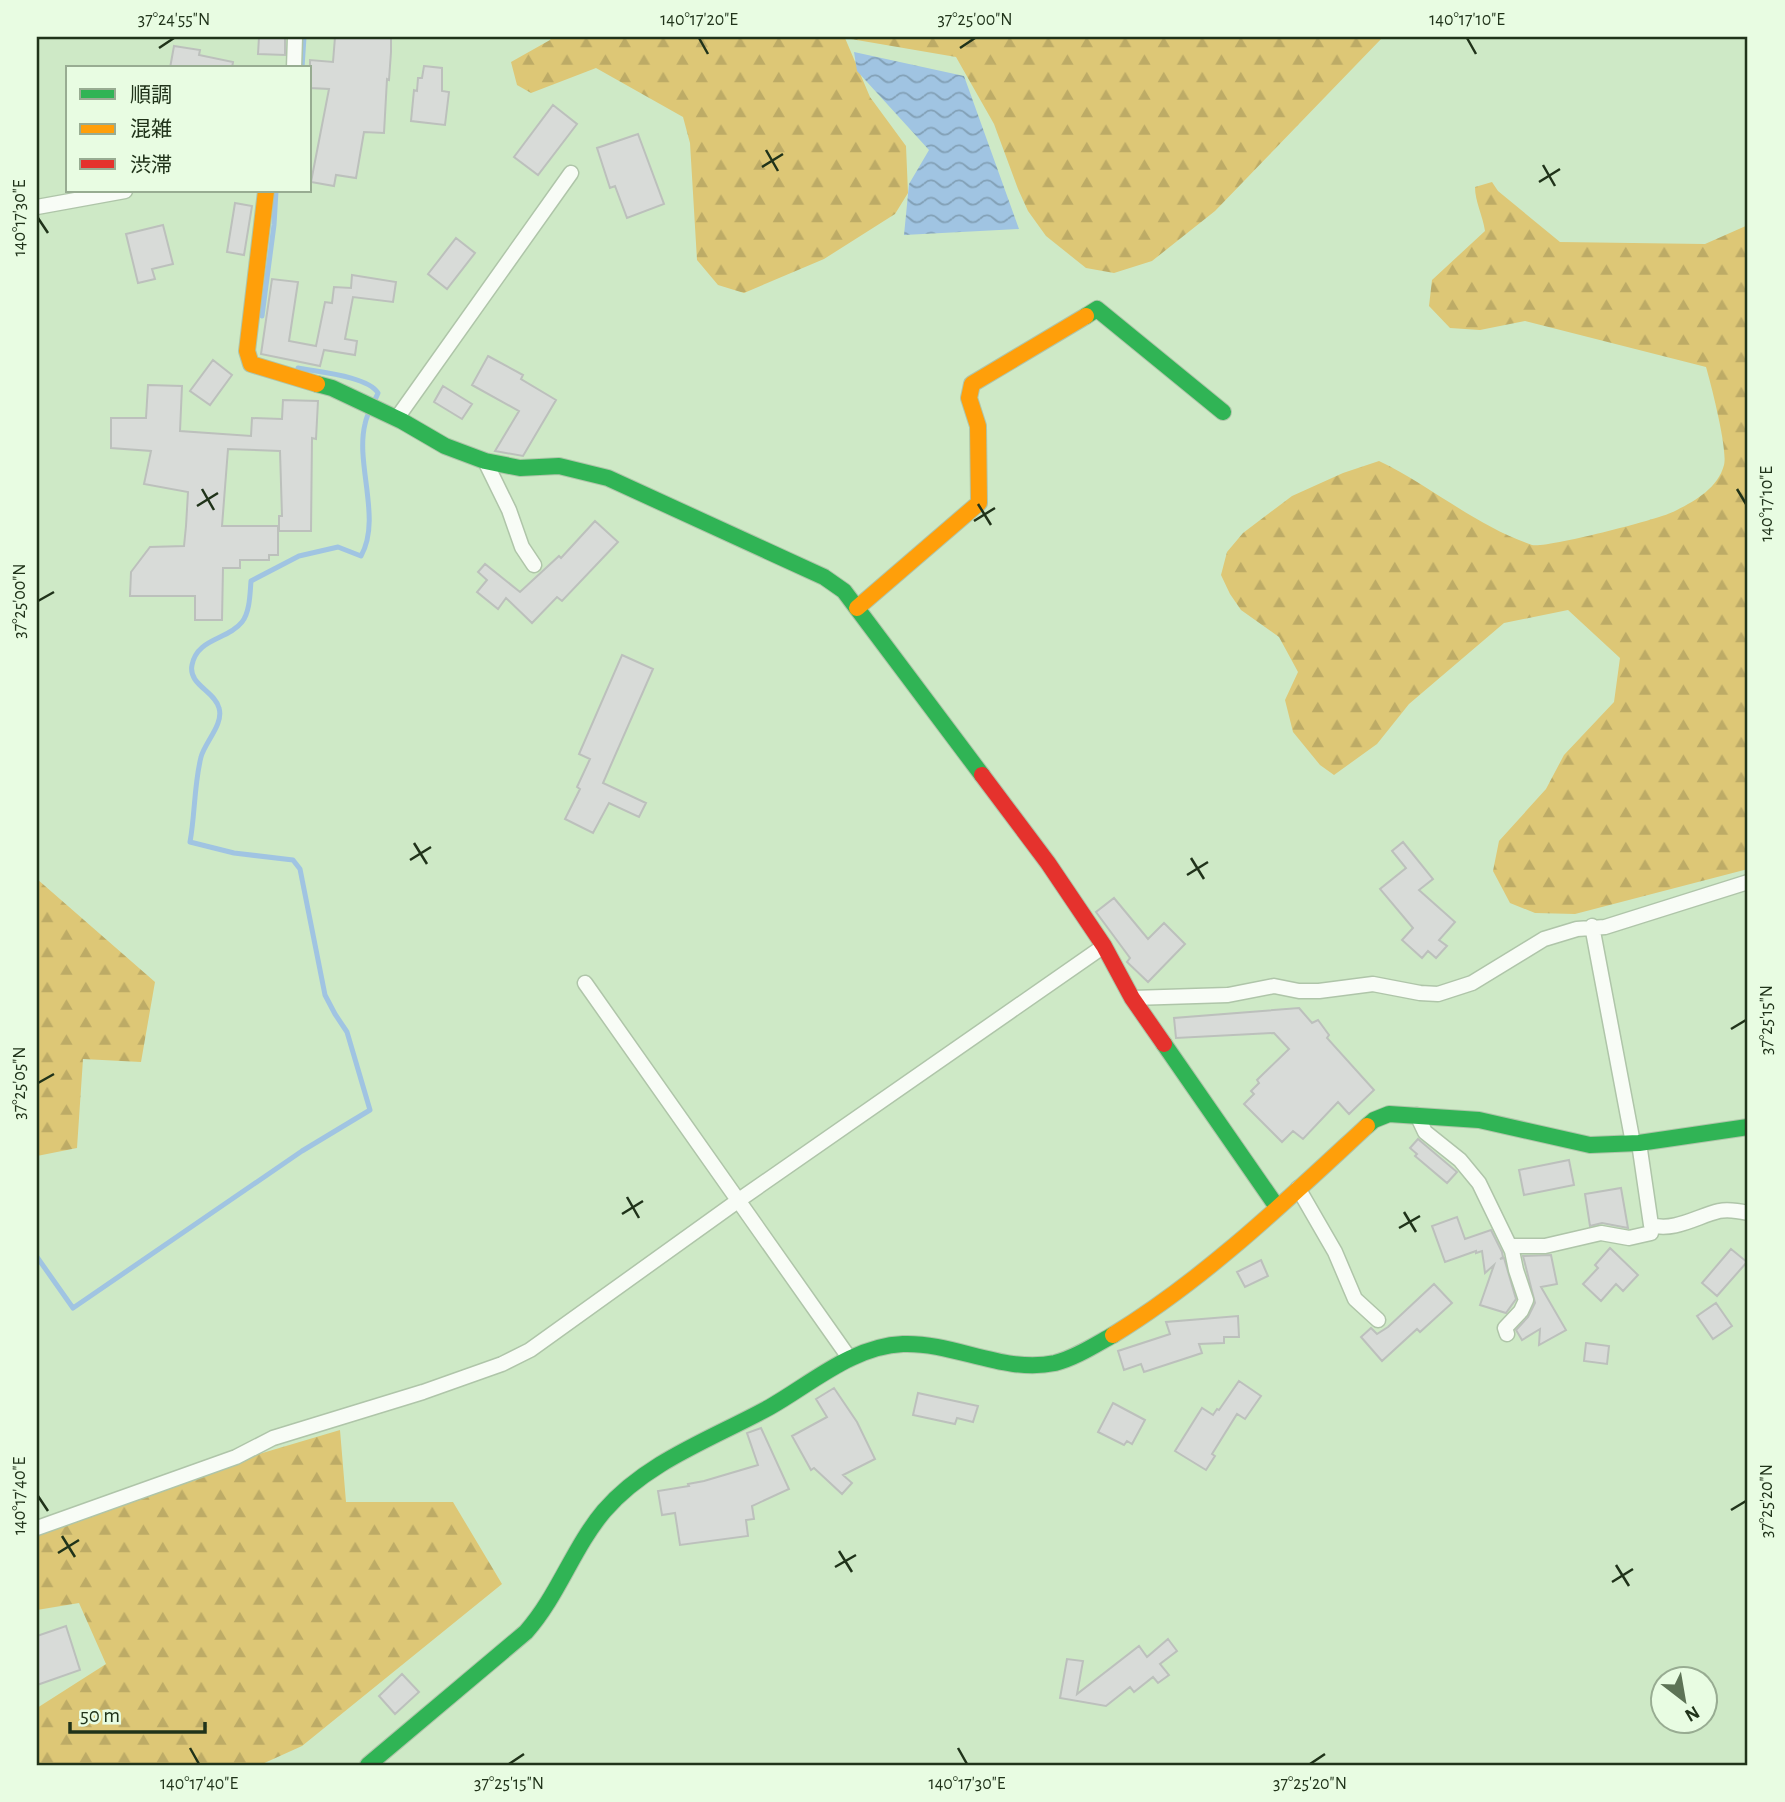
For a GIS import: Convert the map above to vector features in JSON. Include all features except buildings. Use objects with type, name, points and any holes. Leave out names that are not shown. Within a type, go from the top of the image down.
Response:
[{"type":"street","points":[[294,66],[295,37]]},
{"type":"street","points":[[397,418],[571,173]]},
{"type":"street","points":[[37,207],[120,192]]},
{"type":"street","points":[[266,192],[247,351],[251,365],[332,388],[397,418],[445,446],[485,461],[520,468],[559,466],[608,478],[824,577],[844,591],[1048,863],[1104,946],[1132,998],[1277,1207]]},
{"type":"street","points":[[857,608],[979,503],[978,426],[969,398],[972,384],[1097,309],[1223,412]]},
{"type":"street","points":[[485,461],[509,510],[522,547],[534,565]]},
{"type":"street","points":[[1132,998],[1228,995],[1273,986],[1299,991],[1319,991],[1373,984],[1420,993],[1438,993],[1472,983],[1544,939],[1560,933],[1592,926],[1605,927],[1748,882]]},
{"type":"street","points":[[1592,926],[1651,1225],[1661,1227],[1687,1222],[1722,1211],[1748,1213]]},
{"type":"street","points":[[37,1528],[236,1457],[300,1428],[423,1392],[502,1364],[530,1350],[739,1200],[1104,946]]},
{"type":"street","points":[[585,983],[850,1359]]},
{"type":"street","points":[[368,1765],[530,1627],[589,1531],[601,1514],[624,1492],[664,1464],[724,1429],[769,1408],[850,1359],[878,1346],[895,1343],[940,1348],[1009,1363],[1036,1365],[1069,1359],[1146,1315],[1277,1207],[1374,1120],[1389,1114],[1479,1120],[1590,1145],[1636,1143],[1748,1127]]},
{"type":"street","points":[[1417,1115],[1425,1132],[1460,1160],[1479,1184],[1510,1246],[1525,1306],[1506,1328],[1507,1334]]},
{"type":"street","points":[[1298,1188],[1335,1252],[1356,1298],[1378,1320]]},
{"type":"street","points":[[1510,1246],[1545,1246],[1601,1233],[1629,1238],[1651,1233]]},
{"type":"green space","points":[[552,37],[1383,37],[1215,211],[1152,261],[1114,273],[1086,268],[1046,236],[1028,211],[994,124],[956,57],[845,38],[870,97],[906,146],[908,193],[895,214],[824,259],[744,293],[718,285],[697,260],[690,143],[683,117],[596,68],[531,93],[517,85],[511,62]]},
{"type":"green space","points":[[1492,182],[1498,191],[1560,242],[1705,244],[1748,225],[1748,869],[1575,914],[1535,913],[1510,903],[1493,871],[1499,841],[1546,789],[1564,755],[1614,702],[1620,658],[1568,610],[1504,623],[1409,704],[1377,744],[1334,775],[1320,765],[1293,732],[1285,700],[1298,672],[1279,637],[1241,610],[1221,575],[1227,552],[1243,533],[1292,496],[1343,473],[1379,461],[1473,517],[1532,545],[1578,538],[1665,515],[1698,498],[1717,480],[1724,465],[1724,446],[1706,367],[1525,321],[1480,330],[1450,328],[1429,306],[1432,280],[1485,231],[1475,187]]},
{"type":"green space","points":[[37,879],[155,982],[141,1062],[83,1059],[77,1148],[37,1156]]},
{"type":"green space","points":[[340,1430],[346,1502],[453,1502],[502,1584],[302,1746],[260,1765],[37,1765],[37,1708],[106,1664],[79,1603],[37,1610],[37,1520]]},
{"type":"water","points":[[854,52],[964,76],[1019,229],[904,235],[909,184],[929,150],[857,71]]},
{"type":"waterway","points":[[302,66],[304,37]]},
{"type":"waterway","points":[[262,316],[276,192]]},
{"type":"waterway","points":[[37,1257],[73,1308],[302,1151],[370,1110],[347,1032],[325,995],[300,869],[293,860],[234,853],[190,842],[201,757],[217,727],[220,714],[217,702],[194,678],[192,665],[195,656],[206,644],[229,633],[245,618],[251,581],[299,556],[338,547],[361,556],[367,541],[369,509],[363,440],[366,420],[378,393],[364,382],[298,368]]},
{"type":"traffic: fast","points":[[1086,316],[1097,309],[1223,412]]},
{"type":"traffic: fast","points":[[317,384],[332,388],[402,421],[445,446],[485,461],[520,468],[559,466],[608,478],[824,577],[844,591],[982,775]]},
{"type":"traffic: fast","points":[[1164,1044],[1277,1207]]},
{"type":"traffic: fast","points":[[1367,1126],[1389,1114],[1479,1120],[1590,1145],[1639,1143],[1748,1127]]},
{"type":"traffic: fast","points":[[368,1765],[526,1632],[604,1511],[621,1493],[661,1464],[770,1407],[834,1367],[867,1351],[903,1344],[922,1345],[998,1361],[1036,1365],[1070,1358],[1113,1335]]},
{"type":"traffic: slow","points":[[266,192],[247,351],[251,364],[317,384]]},
{"type":"traffic: slow","points":[[857,608],[979,503],[978,426],[969,398],[972,384],[1086,316]]},
{"type":"traffic: slow","points":[[1113,1335],[1181,1289],[1213,1263],[1276,1210],[1367,1126]]},
{"type":"traffic: jam","points":[[982,775],[1048,863],[1104,946],[1132,998],[1164,1044]]}]
